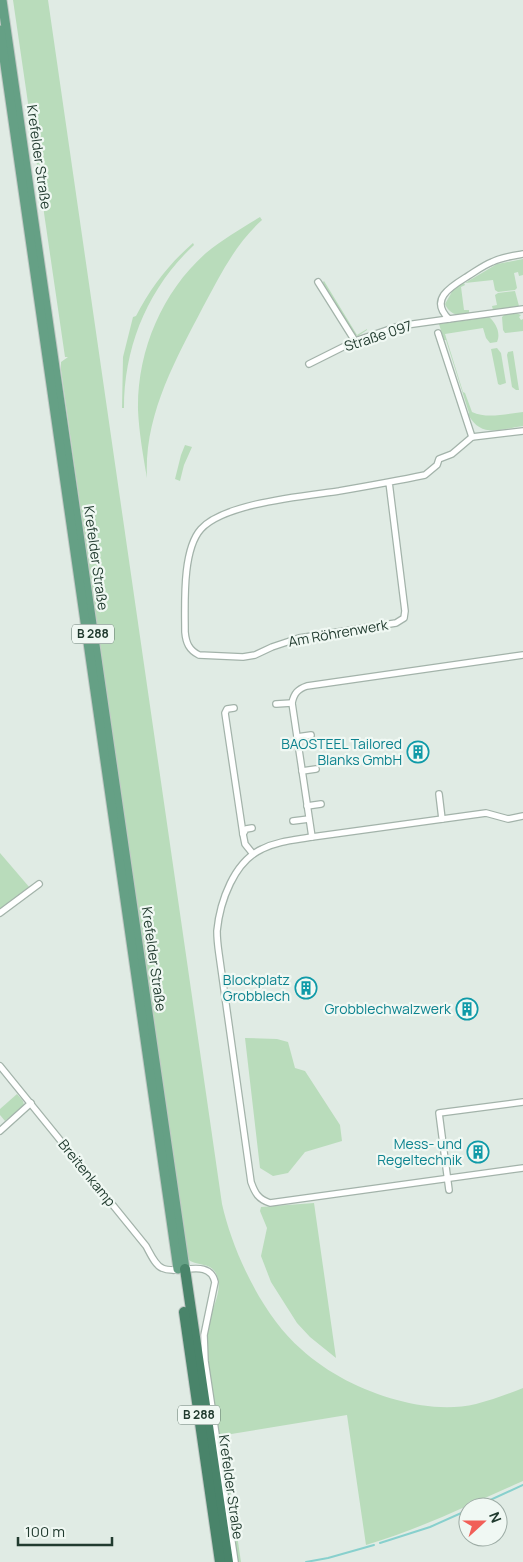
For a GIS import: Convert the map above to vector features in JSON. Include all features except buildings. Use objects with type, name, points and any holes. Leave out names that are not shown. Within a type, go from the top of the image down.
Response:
[{"type":"highway","name":"Krefelder Straße","points":[[181,1269],[220,1562]]},
{"type":"highway","name":"Krefelder Straße","points":[[181,1269],[228,1562]]},
{"type":"main road","name":"Krefelder Straße","points":[[2,0],[181,1269]]},
{"type":"main road","name":"Krefelder Straße","points":[[0,30],[181,1269]]},
{"type":"street","points":[[449,319],[441,303],[445,292],[451,286],[492,262],[507,256],[523,254]]},
{"type":"street","points":[[318,282],[355,341]]},
{"type":"street","name":"Straße 097","points":[[310,364],[355,341],[399,326],[523,309]]},
{"type":"street","points":[[438,333],[472,438],[523,431]]},
{"type":"street","name":"Am Röhrenwerk","points":[[389,482],[405,611],[404,618],[396,623],[299,638],[272,647],[255,656],[199,655],[189,648],[185,632],[186,573],[191,548],[201,529],[219,516],[259,504],[425,475],[437,465],[439,459],[452,454],[472,438]]},
{"type":"street","points":[[312,836],[292,703],[294,695],[300,688],[523,655]]},
{"type":"street","points":[[276,704],[292,703]]},
{"type":"street","points":[[234,708],[227,709],[225,714],[243,834],[245,844],[253,854]]},
{"type":"street","points":[[298,737],[311,735]]},
{"type":"street","points":[[302,771],[316,769]]},
{"type":"street","points":[[438,794],[442,819]]},
{"type":"street","points":[[307,806],[321,804]]},
{"type":"street","points":[[523,816],[508,818],[486,813],[312,836],[276,843],[253,854],[241,866],[230,884],[221,908],[217,932],[251,1182],[255,1193],[261,1200],[270,1203],[523,1168]]},
{"type":"street","points":[[293,821],[309,819]]},
{"type":"street","points":[[243,834],[246,829],[252,828]]},
{"type":"street","points":[[0,913],[39,884]]},
{"type":"street","name":"Breitenkamp","points":[[0,1066],[141,1240],[157,1264],[162,1268],[208,1271],[212,1273],[215,1282],[204,1335],[205,1361],[235,1562]]},
{"type":"street","points":[[449,1190],[439,1114],[523,1102]]},
{"type":"street","points":[[0,1131],[31,1104]]},
{"type":"green space","points":[[13,0],[48,0],[222,1204],[234,1243],[262,1302],[287,1335],[311,1358],[346,1380],[371,1392],[397,1400],[437,1407],[457,1407],[476,1404],[523,1388],[523,1481],[487,1497],[458,1497],[458,1510],[426,1524],[366,1545],[347,1415],[219,1436],[210,1380],[207,1338],[208,1325],[219,1288],[215,1271],[186,1257],[61,370],[61,362],[68,357],[65,357]]},
{"type":"green space","points":[[260,217],[262,220],[244,239],[222,272],[172,368],[156,410],[151,432],[147,455],[147,478],[139,427],[139,388],[147,345],[155,324],[165,304],[190,269],[212,248]]},
{"type":"green space","points":[[193,243],[194,245],[164,280],[142,319],[128,362],[124,408],[122,408],[123,357],[133,317],[136,316],[161,276]]},
{"type":"green space","points":[[523,259],[523,275],[519,276],[518,272],[514,273],[517,288],[515,290],[498,292],[495,290],[493,280],[465,283],[497,264]]},
{"type":"green space","points":[[324,281],[357,335],[367,330],[358,336],[353,334],[325,288]]},
{"type":"green space","points":[[464,283],[465,285],[461,287],[464,310],[469,310],[469,313],[462,315],[452,313],[445,304],[454,288]]},
{"type":"green space","points":[[515,291],[519,306],[493,310],[492,306],[497,305],[495,295]]},
{"type":"green space","points":[[516,313],[521,315],[519,317],[521,320],[523,319],[523,331],[505,333],[502,317],[505,314]]},
{"type":"green space","points":[[489,317],[497,328],[497,342],[490,343],[486,338],[483,328],[445,334],[463,392],[472,412],[490,416],[523,412],[523,426],[485,430],[473,422],[468,414],[446,340],[444,340],[439,324]]},
{"type":"green space","points":[[497,348],[501,353],[506,383],[500,385],[498,384],[491,349]]},
{"type":"green space","points":[[513,351],[519,390],[512,387],[507,355],[508,352]]},
{"type":"green space","points":[[185,445],[192,447],[184,465],[180,481],[175,479]]},
{"type":"green space","points":[[0,853],[30,888],[0,910]]},
{"type":"green space","points":[[245,1038],[277,1039],[288,1042],[295,1068],[305,1071],[340,1125],[342,1141],[305,1152],[288,1173],[273,1176],[260,1168]]},
{"type":"green space","points":[[17,1094],[24,1105],[5,1121],[0,1115],[0,1109]]},
{"type":"green space","points":[[314,1203],[336,1358],[310,1337],[297,1323],[271,1282],[261,1256],[267,1228],[260,1211],[261,1207]]},
{"type":"green space","points":[[223,1441],[241,1562],[237,1562],[220,1442]]},
{"type":"waterway","points":[[497,1497],[523,1485]]},
{"type":"waterway","points":[[380,1543],[430,1527],[458,1514]]},
{"type":"waterway","points":[[306,1562],[374,1545]]},
{"type":"place","name":"BAOSTEEL Tailored Blanks GmbH","points":[[418,752]]},
{"type":"place","name":"Blockplatz Grobblech","points":[[306,988]]},
{"type":"place","name":"Grobblechwalzwerk","points":[[467,1009]]},
{"type":"place","name":"Mess- und Regeltechnik","points":[[478,1152]]}]
